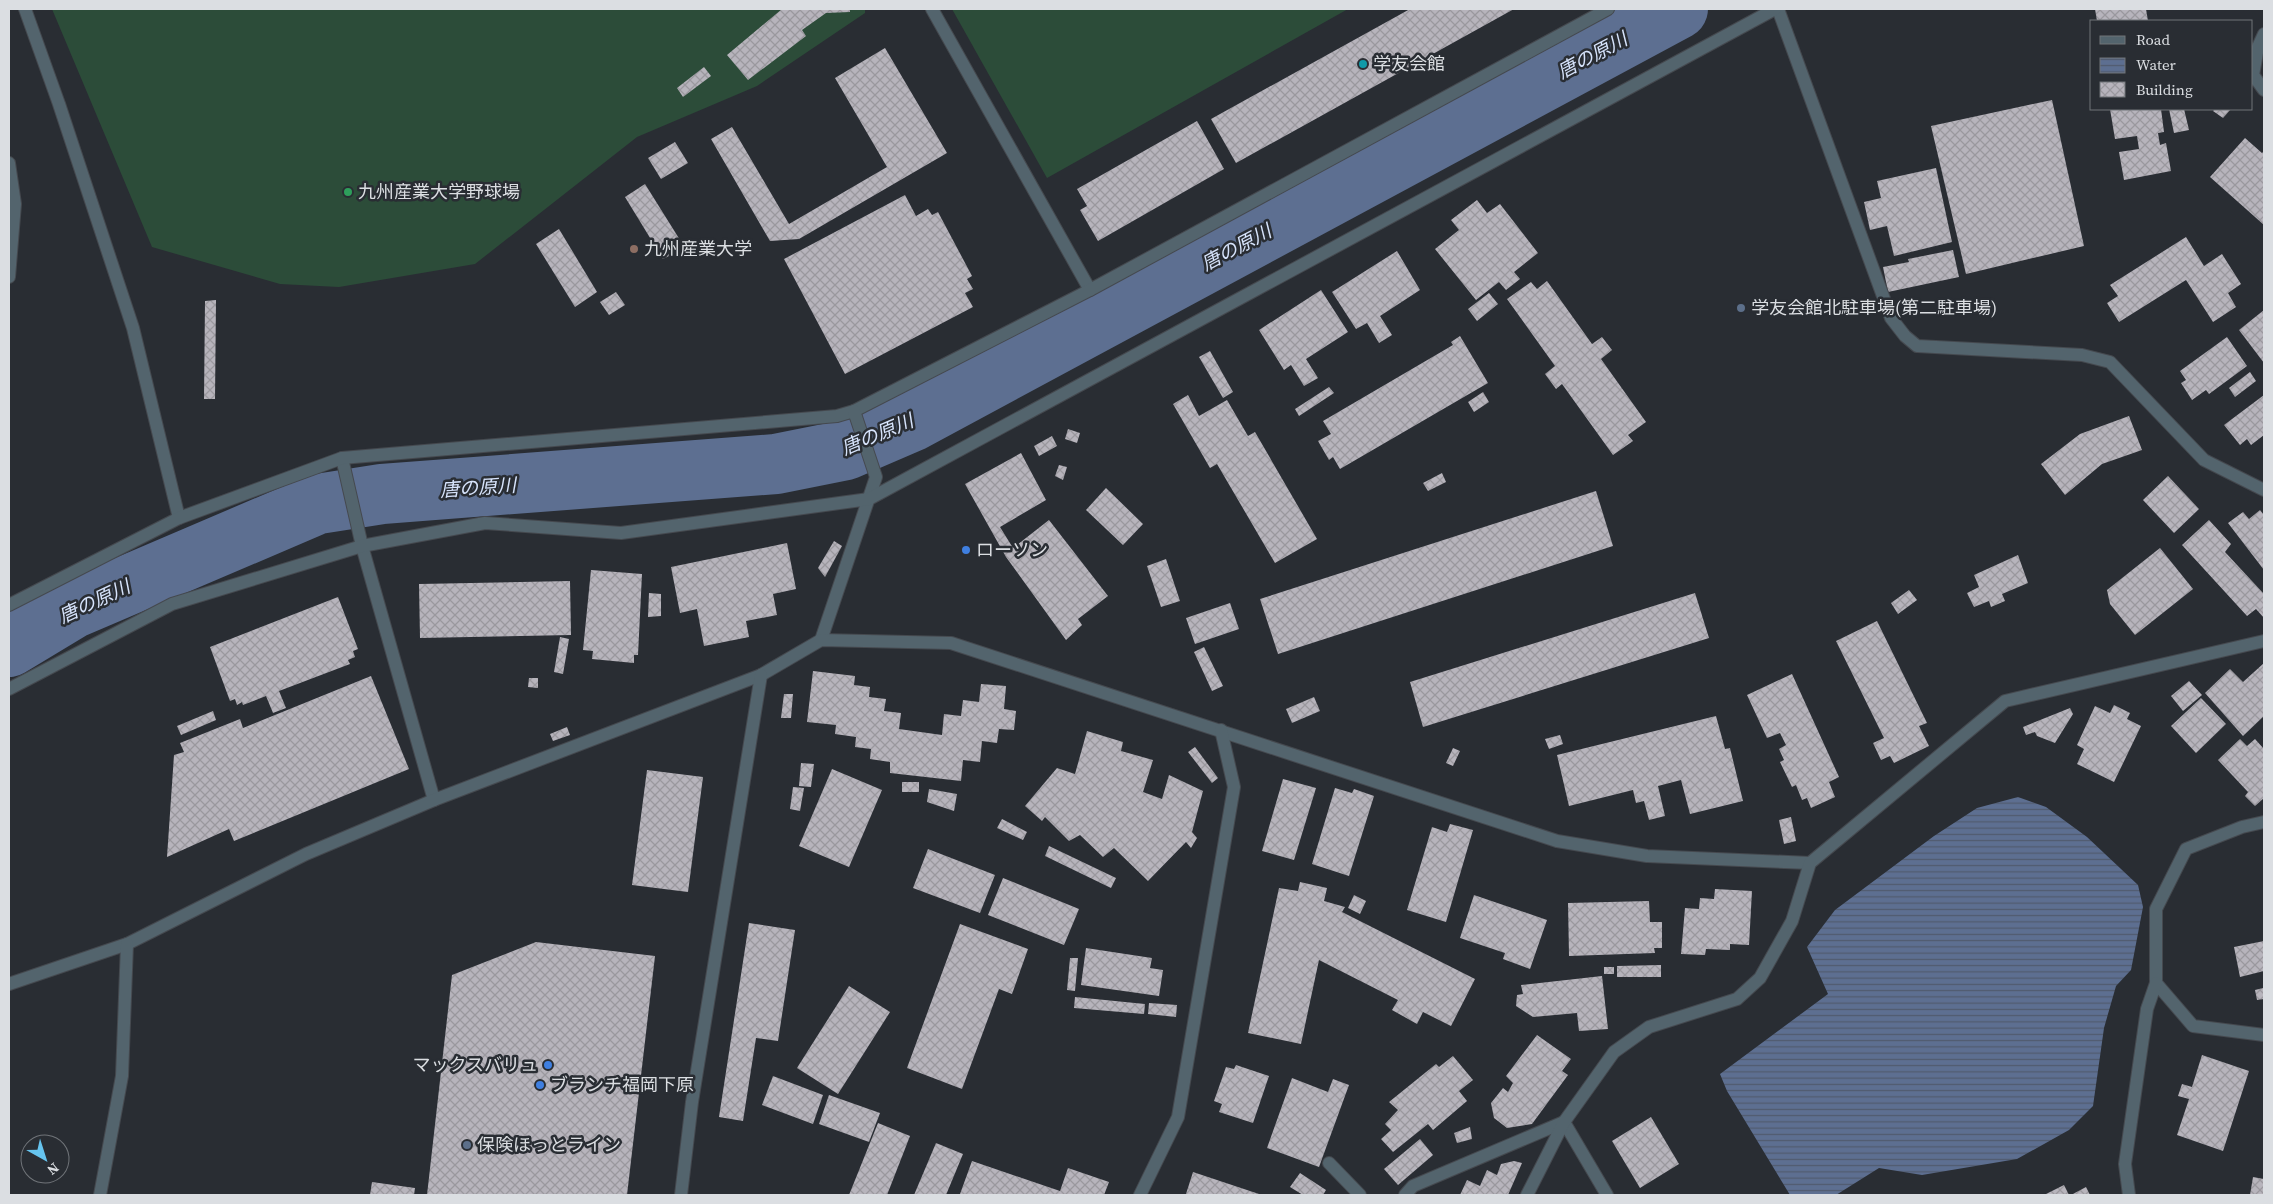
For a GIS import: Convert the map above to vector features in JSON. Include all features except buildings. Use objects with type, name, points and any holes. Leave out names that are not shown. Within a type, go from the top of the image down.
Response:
[{"type":"street","points":[[25,9],[59,104],[133,328],[179,518]]},
{"type":"street","points":[[932,9],[1090,290]]},
{"type":"street","points":[[9,605],[179,518],[342,458],[837,416],[854,411],[1090,290],[1608,9]]},
{"type":"street","points":[[9,689],[172,604],[362,546],[485,522],[621,533],[869,499],[1777,9],[1891,318],[1905,336],[1917,346],[2082,354],[2110,362],[2204,460],[2264,490]]},
{"type":"street","points":[[2264,34],[2258,47],[2253,75],[2264,90]]},
{"type":"street","points":[[9,163],[15,204],[9,276]]},
{"type":"street","points":[[821,640],[876,477],[854,411]]},
{"type":"street","points":[[342,458],[362,546],[434,800]]},
{"type":"street","points":[[9,984],[127,944],[306,854],[434,800],[761,675],[821,640],[951,643],[1556,841],[1647,856],[1810,863]]},
{"type":"street","points":[[1527,1195],[1564,1122],[1614,1052],[1649,1028],[1738,999],[1760,978],[1792,921],[1810,863],[2005,701],[2264,641]]},
{"type":"street","points":[[681,1195],[692,1102],[761,675]]},
{"type":"street","points":[[1140,1195],[1178,1117],[1234,787],[1221,730]]},
{"type":"street","points":[[2129,1195],[2125,1164],[2147,1009],[2156,983],[2156,909],[2186,849],[2242,827],[2264,822]]},
{"type":"street","points":[[100,1195],[122,1076],[127,944]]},
{"type":"street","points":[[2156,983],[2193,1026],[2264,1035]]},
{"type":"street","points":[[1405,1195],[1413,1186],[1564,1122]]},
{"type":"street","points":[[1564,1122],[1607,1195]]},
{"type":"street","points":[[1329,1163],[1360,1195]]},
{"type":"green space","name":"九州産業大学野球場","points":[[52,9],[865,9],[865,13],[757,86],[637,137],[475,264],[339,287],[280,284],[152,247]]},
{"type":"green space","points":[[952,9],[1348,9],[1047,178]]},
{"type":"water","points":[[2018,797],[2046,807],[2087,837],[2138,885],[2143,907],[2131,970],[2116,986],[2104,1028],[2093,1106],[2069,1130],[2017,1159],[1922,1175],[1879,1168],[1836,1195],[1790,1195],[1727,1091],[1720,1074],[1828,994],[1807,947],[1835,910],[1934,836],[1977,808]]},
{"type":"waterway","name":"唐の原川","points":[[9,647],[72,609],[318,504],[382,494],[776,464],[846,450],[911,422],[1678,9]]},
{"type":"place","name":"学友会館","points":[[1363,64]]},
{"type":"place","name":"九州産業大学野球場","points":[[348,192]]},
{"type":"place","name":"九州産業大学","points":[[634,249]]},
{"type":"place","name":"学友会館北駐車場(第二駐車場)","points":[[1741,308]]},
{"type":"place","name":"ローソン","points":[[966,550]]},
{"type":"place","name":"マックスバリュ","points":[[548,1065]]},
{"type":"place","name":"ブランチ福岡下原","points":[[540,1085]]},
{"type":"place","name":"保険ほっとライン","points":[[467,1145]]}]
